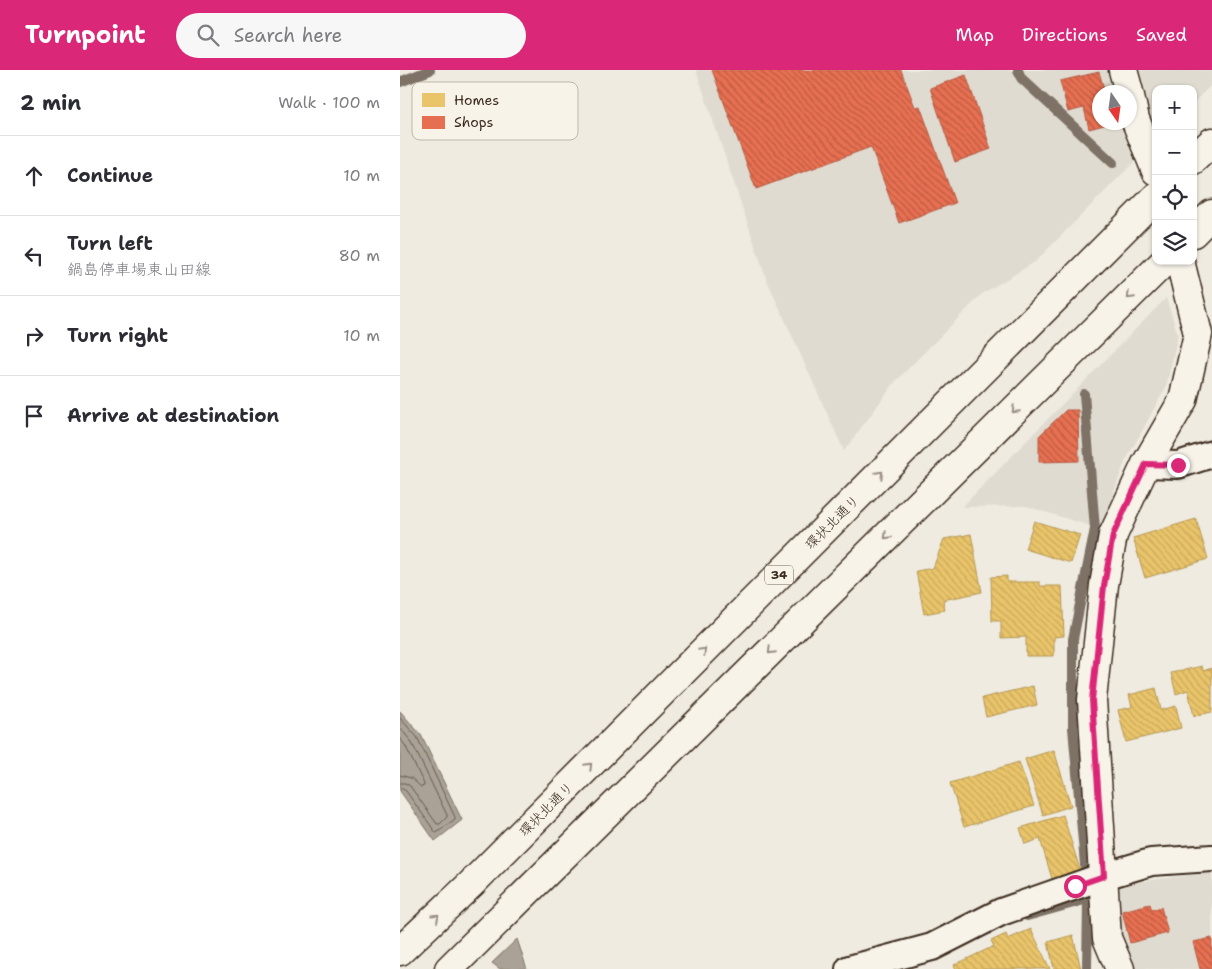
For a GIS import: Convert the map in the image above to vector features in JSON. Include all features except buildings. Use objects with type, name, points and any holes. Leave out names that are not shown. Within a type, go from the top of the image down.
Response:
[{"type":"main road","points":[[1123,70],[1126,85]]},
{"type":"main road","points":[[1137,124],[1152,161]]},
{"type":"main road","points":[[1197,156],[1212,142]]},
{"type":"main road","name":"環状北通り","points":[[400,951],[471,884],[1152,201]]},
{"type":"main road","points":[[1197,229],[1212,214]]},
{"type":"main road","points":[[449,969],[1161,265]]},
{"type":"main road","points":[[1120,969],[1107,938],[1092,880],[1092,700],[1104,586],[1113,535],[1146,464],[1182,400],[1198,334],[1181,265]]},
{"type":"street","points":[[1146,464],[1178,465],[1212,454]]},
{"type":"street","points":[[849,969],[932,946],[1001,912],[1092,880],[1151,862],[1212,858]]},
{"type":"shaded area","points":[[696,70],[1212,70],[1212,84],[1197,99],[1197,85],[1152,85],[1152,144],[1035,262],[982,294],[895,382],[844,451],[766,278]]},
{"type":"shaded area","points":[[1166,298],[1178,335],[1166,387],[1125,462],[1100,529],[1026,506],[962,507]]},
{"type":"shaded area","points":[[1212,872],[1212,969],[1134,969],[1120,936],[1115,885]]},
{"type":"water","points":[[400,711],[421,735],[462,820],[435,841],[400,791]]},
{"type":"water","points":[[517,939],[527,969],[500,969],[492,963]]},
{"type":"waterway","points":[[400,82],[430,70]]},
{"type":"waterway","points":[[1018,70],[1021,78],[1113,163]]},
{"type":"waterway","points":[[1084,394],[1095,529],[1073,639],[1073,728],[1088,899],[1087,969]]},
{"type":"waterway","points":[[1027,916],[1088,899]]},
{"type":"route","points":[[1075,886],[1104,876],[1092,700],[1104,586],[1113,535],[1146,464],[1178,465]]}]
